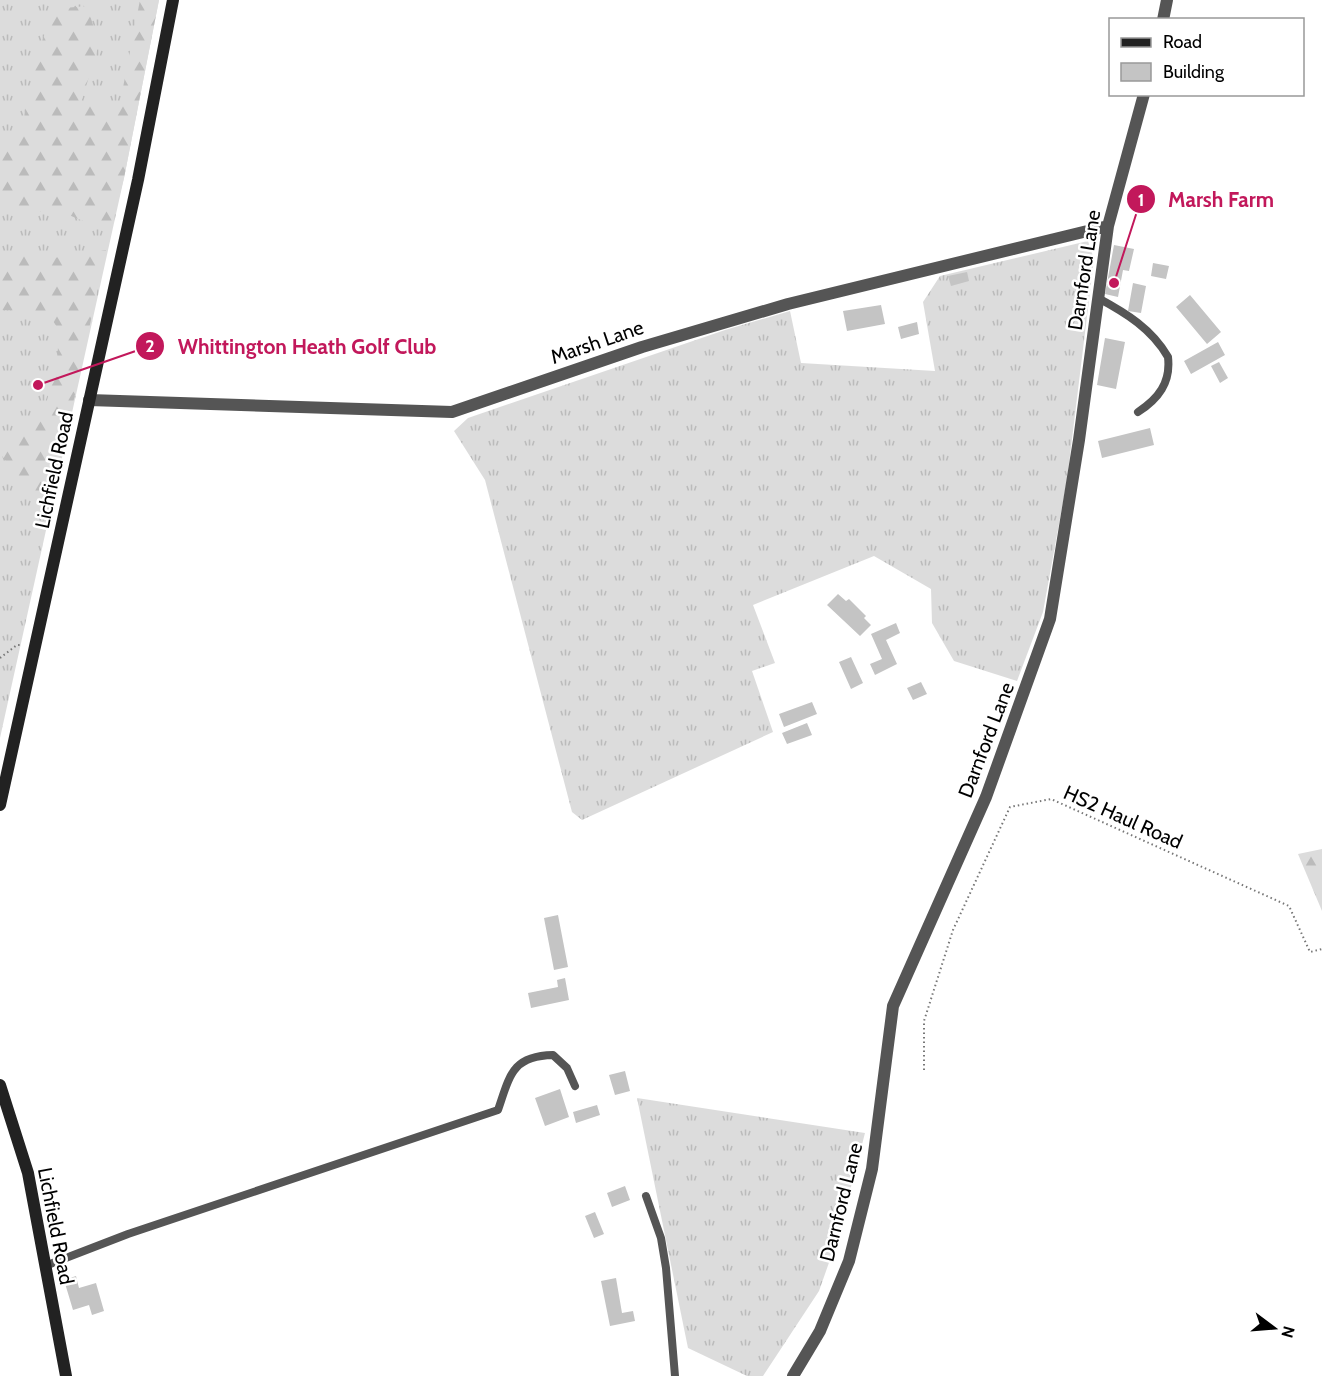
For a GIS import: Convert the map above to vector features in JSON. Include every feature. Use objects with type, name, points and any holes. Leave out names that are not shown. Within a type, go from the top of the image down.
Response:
[{"type":"street","name":"Lichfield Road","points":[[0,806],[138,180],[173,0]]},
{"type":"street","points":[[1163,18],[1167,0]]},
{"type":"street","name":"Darnford Lane","points":[[793,1376],[820,1331],[849,1261],[872,1170],[893,1006],[986,797],[1050,619],[1108,226],[1143,96]]},
{"type":"street","name":"Marsh Lane","points":[[89,400],[452,412],[642,347],[788,304],[1108,226]]},
{"type":"street","name":"Lichfield Road","points":[[0,1085],[28,1173],[66,1376]]},
{"type":"lane","points":[[1098,298],[1134,318],[1156,339],[1168,357],[1166,382],[1160,395],[1138,412]]},
{"type":"lane","points":[[45,1266],[128,1234],[498,1110],[512,1071],[532,1055],[553,1055],[567,1068],[575,1086]]},
{"type":"lane","points":[[646,1196],[661,1238],[666,1268],[675,1376]]},
{"type":"path","points":[[0,658],[17,645],[37,644]]},
{"type":"path","name":"HS2 Haul Road","points":[[924,1070],[924,1021],[953,930],[1010,807],[1051,800],[1289,906],[1310,952],[1322,949]]},
{"type":"green space","points":[[0,0],[159,0],[124,178],[0,738]]},
{"type":"green space","points":[[140,0],[159,0],[124,178],[110,232],[64,213],[0,210],[0,153],[22,134],[34,71],[53,9],[87,6],[99,44],[80,106],[120,103]]},
{"type":"green space","points":[[1088,241],[1094,259],[1067,480],[1043,612],[1017,681],[954,661],[932,623],[931,589],[874,556],[753,605],[775,663],[752,671],[773,732],[582,820],[572,812],[485,480],[454,431],[468,418],[725,330],[790,311],[801,363],[935,371],[923,302],[940,276]]},
{"type":"green space","points":[[106,250],[48,520],[0,453],[0,449],[21,433],[46,404],[57,364],[59,330],[47,312],[0,310],[0,252],[53,258]]},
{"type":"green space","points":[[1322,849],[1322,911],[1298,854]]},
{"type":"green space","points":[[637,1098],[865,1133],[838,1237],[819,1291],[763,1376],[747,1376],[688,1348]]},
{"type":"building","points":[[1114,245],[1134,249],[1129,271],[1123,270],[1118,297],[1105,294]]},
{"type":"building","points":[[1153,263],[1169,266],[1166,279],[1151,276]]},
{"type":"building","points":[[967,272],[969,281],[951,286],[948,276]]},
{"type":"building","points":[[1133,283],[1146,286],[1141,313],[1128,311]]},
{"type":"building","points":[[1190,295],[1221,332],[1207,344],[1176,307]]},
{"type":"building","points":[[881,305],[885,324],[847,331],[843,311]]},
{"type":"building","points":[[917,322],[919,334],[901,339],[898,327]]},
{"type":"building","points":[[1105,338],[1125,342],[1116,389],[1097,385]]},
{"type":"building","points":[[1218,342],[1225,355],[1191,374],[1184,361]]},
{"type":"building","points":[[1219,362],[1228,378],[1220,383],[1211,366]]},
{"type":"building","points":[[1150,428],[1154,445],[1102,458],[1098,441]]},
{"type":"building","points":[[838,594],[846,601],[849,599],[866,616],[864,618],[871,625],[860,636],[827,605]]},
{"type":"building","points":[[896,623],[900,633],[886,640],[897,664],[875,675],[870,664],[882,659],[871,634]]},
{"type":"building","points":[[851,657],[863,683],[851,689],[839,662]]},
{"type":"building","points":[[921,682],[927,694],[913,700],[907,688]]},
{"type":"building","points":[[812,702],[817,714],[784,727],[779,714]]},
{"type":"building","points":[[807,723],[812,735],[787,744],[782,733]]},
{"type":"building","points":[[558,915],[568,967],[554,970],[544,918]]},
{"type":"building","points":[[565,978],[569,1000],[531,1008],[528,993],[558,987],[557,980]]},
{"type":"building","points":[[625,1071],[630,1091],[615,1095],[609,1075]]},
{"type":"building","points":[[560,1089],[569,1117],[545,1126],[535,1098]]},
{"type":"building","points":[[597,1105],[600,1115],[576,1123],[573,1112]]},
{"type":"building","points":[[625,1186],[630,1200],[612,1207],[607,1193]]},
{"type":"building","points":[[595,1212],[604,1234],[594,1238],[585,1216]]},
{"type":"building","points":[[76,1276],[79,1288],[96,1283],[104,1311],[92,1315],[89,1305],[73,1310],[64,1280]]},
{"type":"building","points":[[616,1278],[622,1313],[633,1311],[635,1321],[610,1326],[601,1281]]},
{"type":"place","name":"Marsh Farm","points":[[1114,283]]},
{"type":"place","name":"Whittington Heath Golf Club","points":[[38,385]]}]
